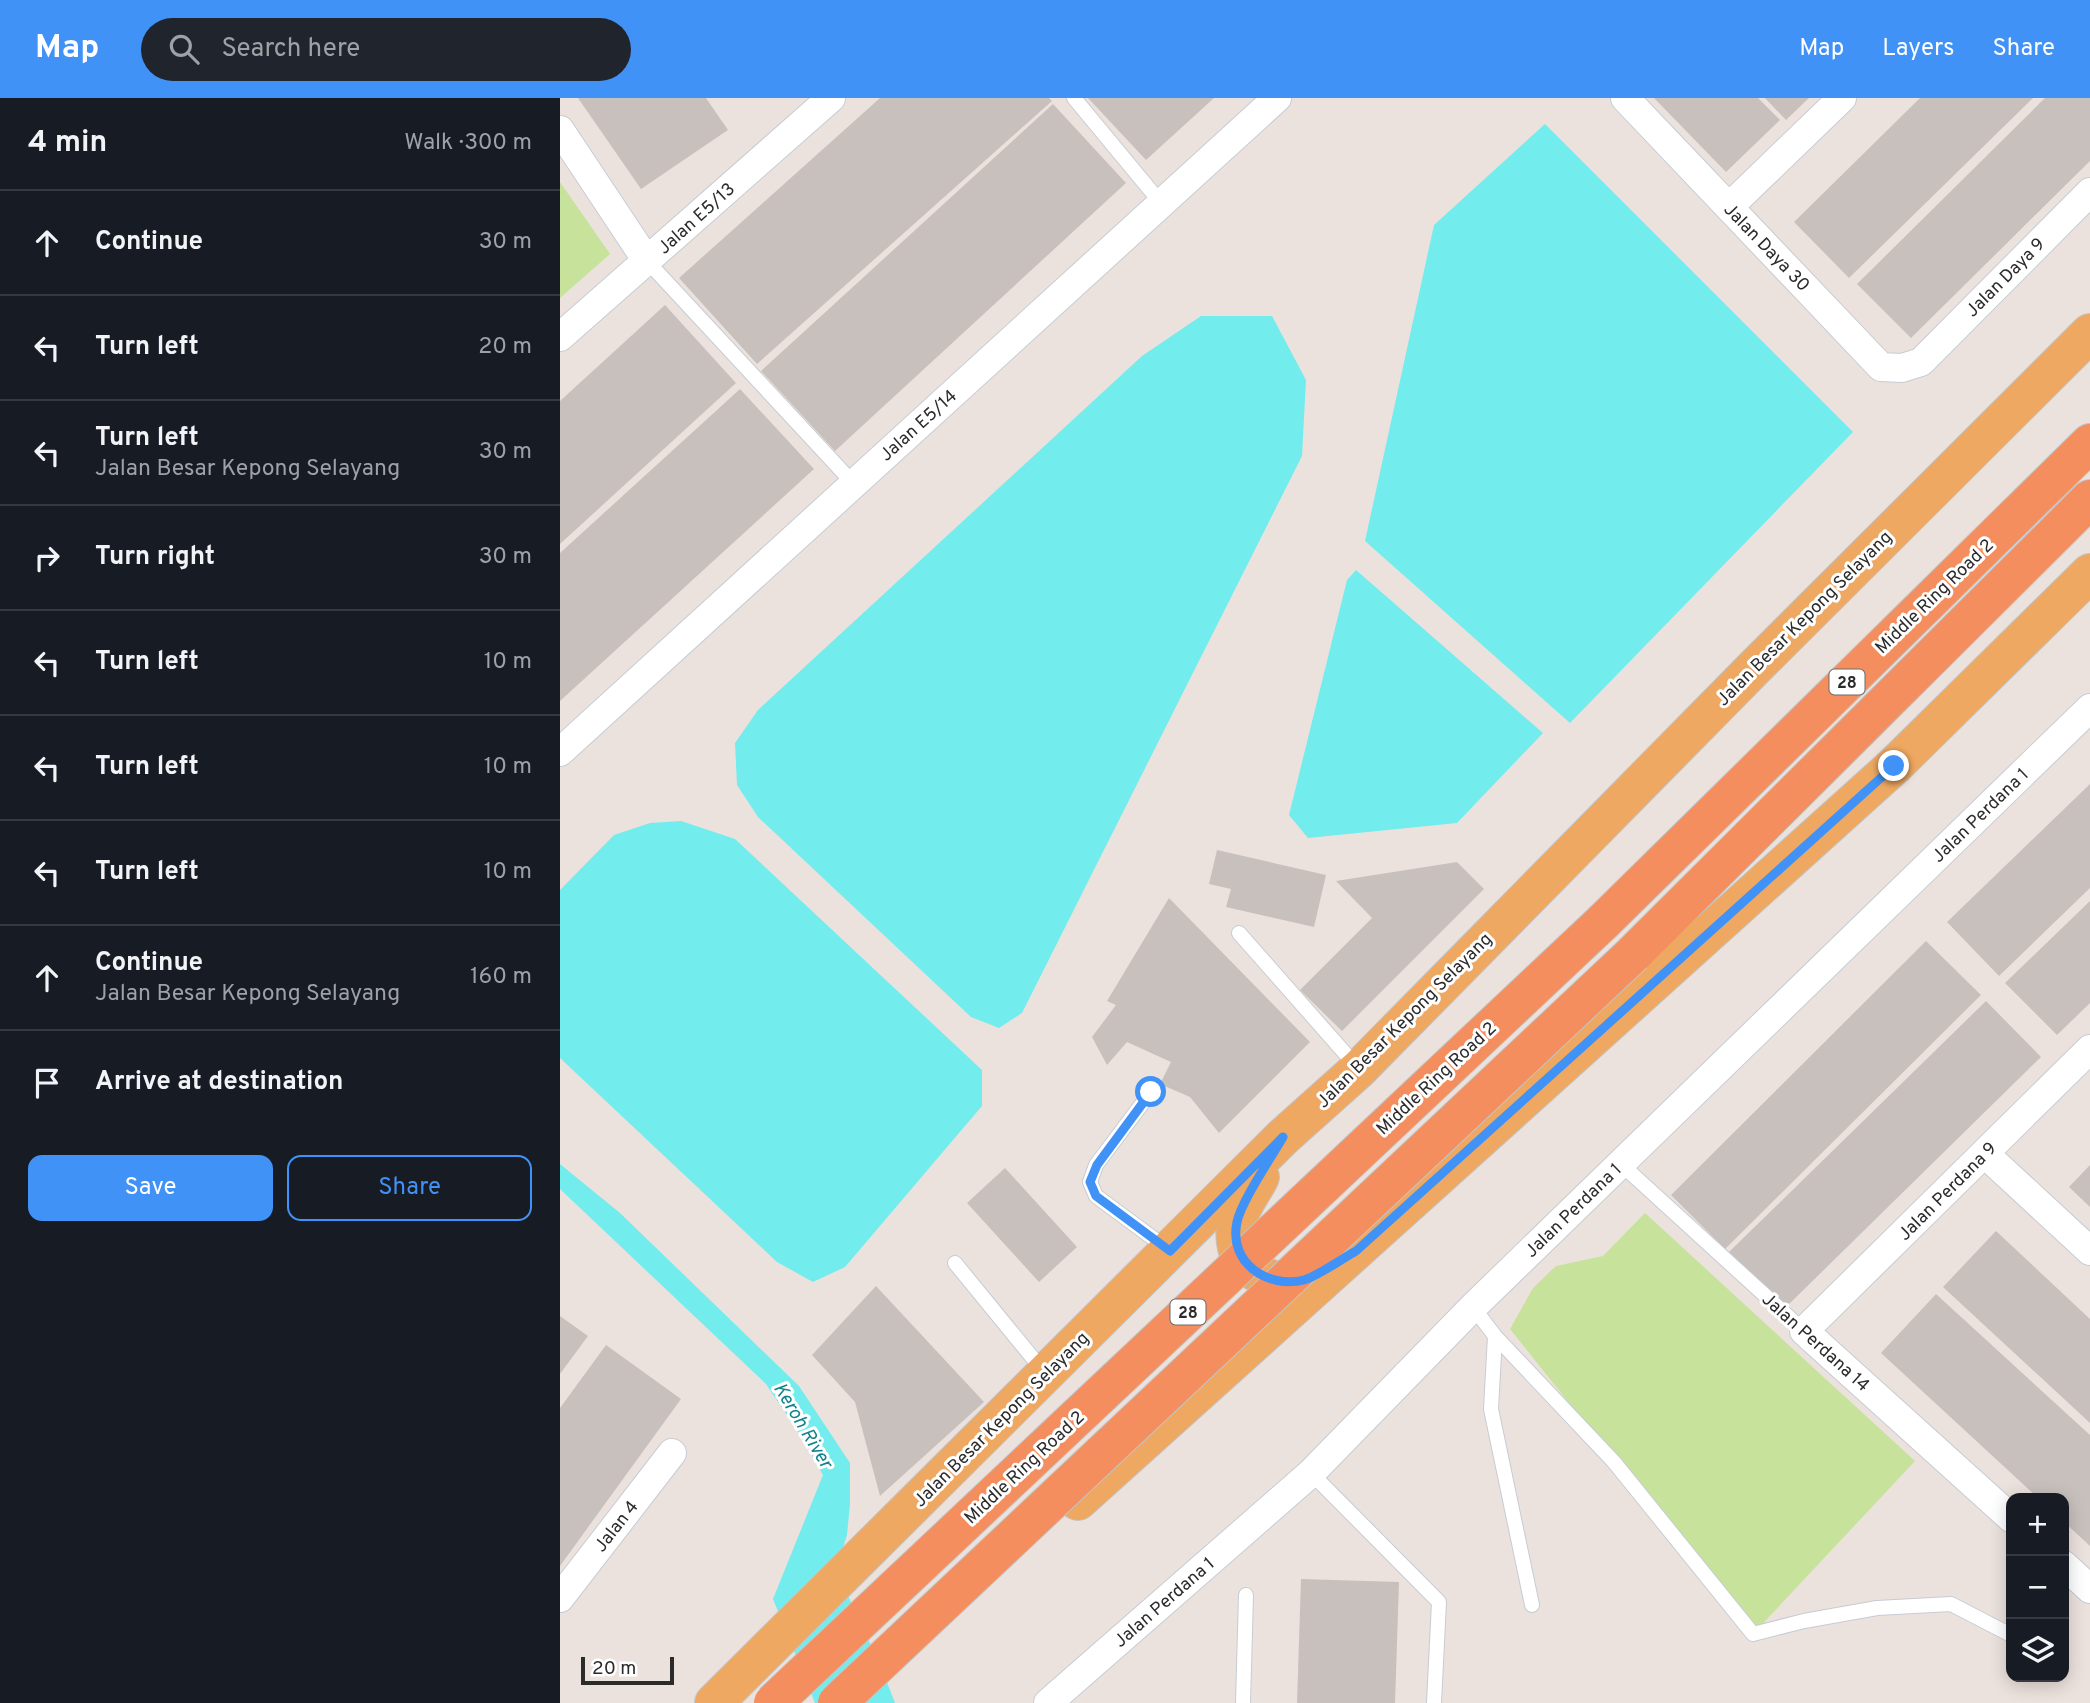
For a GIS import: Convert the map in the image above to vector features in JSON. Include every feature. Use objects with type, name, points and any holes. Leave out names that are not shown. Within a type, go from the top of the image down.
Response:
[{"type":"highway","name":"Middle Ring Road 2","points":[[773,1703],[1604,921],[2090,443]]},
{"type":"highway","name":"28","points":[[837,1703],[1633,954],[2090,499]]},
{"type":"main road","name":"Jalan Besar Kepong Selayang","points":[[714,1703],[1283,1137],[1359,1069],[2090,332]]},
{"type":"main road","points":[[854,1703],[1894,766],[2090,573]]},
{"type":"main road","points":[[1283,1137],[1237,1222],[1236,1243],[1242,1259],[1260,1274],[1280,1283],[1306,1280],[1356,1251]]},
{"type":"street","name":"Jalan E5/13","points":[[560,337],[831,98]]},
{"type":"street","name":"Jalan E5/14","points":[[560,752],[1277,98]]},
{"type":"street","name":"Jalan Daya 30","points":[[1625,98],[1881,367],[1902,368],[1921,362]]},
{"type":"street","points":[[1729,207],[1842,98]]},
{"type":"street","points":[[560,130],[647,261]]},
{"type":"street","name":"Jalan Daya 9","points":[[1921,362],[2090,192]]},
{"type":"street","name":"Jalan Perdana 1","points":[[1048,1703],[1311,1473],[1472,1307],[2090,708]]},
{"type":"street","name":"Jalan Perdana 9","points":[[1804,1331],[2090,1049]]},
{"type":"street","points":[[1985,1154],[2090,1251]]},
{"type":"street","name":"Jalan Perdana 14","points":[[1804,1331],[2006,1513]]},
{"type":"street","name":"Jalan 4","points":[[560,1598],[672,1454]]},
{"type":"street","points":[[2069,1570],[2090,1589]]},
{"type":"lane","points":[[1074,98],[1161,203]]},
{"type":"lane","points":[[647,261],[853,484]]},
{"type":"lane","points":[[1239,933],[1359,1069]]},
{"type":"lane","points":[[1151,1092],[1097,1165],[1090,1182],[1096,1196],[1170,1251]]},
{"type":"lane","name":"Jalan Perdana 14","points":[[1621,1164],[1804,1331]]},
{"type":"lane","points":[[955,1263],[1046,1374]]},
{"type":"lane","points":[[1472,1307],[1495,1336],[1614,1462],[1753,1634],[1804,1621],[1877,1608],[1951,1604],[2006,1632]]},
{"type":"lane","points":[[1495,1336],[1491,1409],[1532,1605]]},
{"type":"lane","points":[[1311,1473],[1439,1602],[1434,1703]]},
{"type":"lane","points":[[1243,1703],[1246,1595]]},
{"type":"green space","points":[[560,182],[610,254],[560,298]]},
{"type":"green space","points":[[1645,1213],[1915,1461],[1753,1634],[1510,1329],[1533,1288],[1556,1266],[1603,1256]]},
{"type":"water","points":[[1545,124],[1853,432],[1570,723],[1365,541],[1434,225]]},
{"type":"water","points":[[1201,316],[1272,316],[1306,380],[1302,456],[1022,1013],[999,1028],[971,1017],[758,817],[737,785],[735,743],[758,710],[1142,356]]},
{"type":"water","points":[[1356,570],[1543,733],[1457,823],[1308,838],[1289,815],[1347,580]]},
{"type":"water","points":[[681,821],[735,839],[982,1070],[982,1106],[845,1267],[813,1282],[777,1262],[560,1058],[560,890],[614,835],[650,823]]},
{"type":"water","name":"Keroh River","points":[[560,1164],[620,1213],[799,1386],[850,1463],[847,1535],[836,1570],[895,1703],[815,1703],[773,1599],[823,1475],[766,1384],[560,1189]]},
{"type":"building","points":[[578,98],[706,98],[728,130],[641,189]]},
{"type":"building","points":[[880,98],[1049,98],[1052,101],[757,364],[679,278]]},
{"type":"building","points":[[1088,98],[1214,98],[1146,160]]},
{"type":"building","points":[[1654,98],[1758,98],[1780,120],[1726,172]]},
{"type":"building","points":[[1765,98],[1809,98],[1786,120]]},
{"type":"building","points":[[1920,98],[2033,98],[1849,278],[1794,222]]},
{"type":"building","points":[[2045,98],[2090,98],[2090,161],[1911,338],[1857,284]]},
{"type":"building","points":[[1053,104],[1126,183],[835,451],[761,371]]},
{"type":"building","points":[[665,305],[736,383],[560,544],[560,401]]},
{"type":"building","points":[[740,389],[814,469],[560,701],[560,553]]},
{"type":"building","points":[[2090,784],[2090,888],[1999,976],[1947,922]]},
{"type":"building","points":[[1217,850],[1326,875],[1314,927],[1226,907],[1231,889],[1209,884]]},
{"type":"building","points":[[1457,862],[1484,889],[1342,1031],[1300,990],[1372,918],[1336,881]]},
{"type":"building","points":[[1169,898],[1310,1042],[1219,1133],[1190,1097],[1160,1084],[1171,1062],[1127,1042],[1107,1065],[1092,1037],[1116,1005],[1107,1001]]},
{"type":"building","points":[[2090,901],[2090,1003],[2057,1035],[2005,983]]},
{"type":"building","points":[[1926,941],[1981,995],[1725,1249],[1671,1195]]},
{"type":"building","points":[[1986,1001],[2041,1057],[1785,1308],[1729,1252]]},
{"type":"building","points":[[2090,1165],[2090,1207],[2069,1187]]},
{"type":"building","points":[[1005,1168],[1077,1247],[1039,1282],[967,1203]]},
{"type":"building","points":[[1996,1231],[2090,1319],[2090,1423],[1943,1287]]},
{"type":"building","points":[[876,1286],[984,1402],[880,1496],[855,1402],[812,1355]]},
{"type":"building","points":[[1936,1294],[2090,1435],[2090,1546],[2069,1527],[2069,1493],[2033,1493],[1881,1353]]},
{"type":"building","points":[[560,1316],[588,1336],[560,1374]]},
{"type":"building","points":[[606,1345],[681,1399],[560,1566],[560,1408]]},
{"type":"building","points":[[1301,1579],[1399,1582],[1395,1703],[1297,1703]]},
{"type":"route","points":[[1151,1092],[1097,1165],[1090,1182],[1096,1196],[1170,1251],[1283,1137],[1237,1222],[1236,1243],[1242,1259],[1260,1274],[1280,1283],[1306,1280],[1356,1251],[1894,766]]}]
